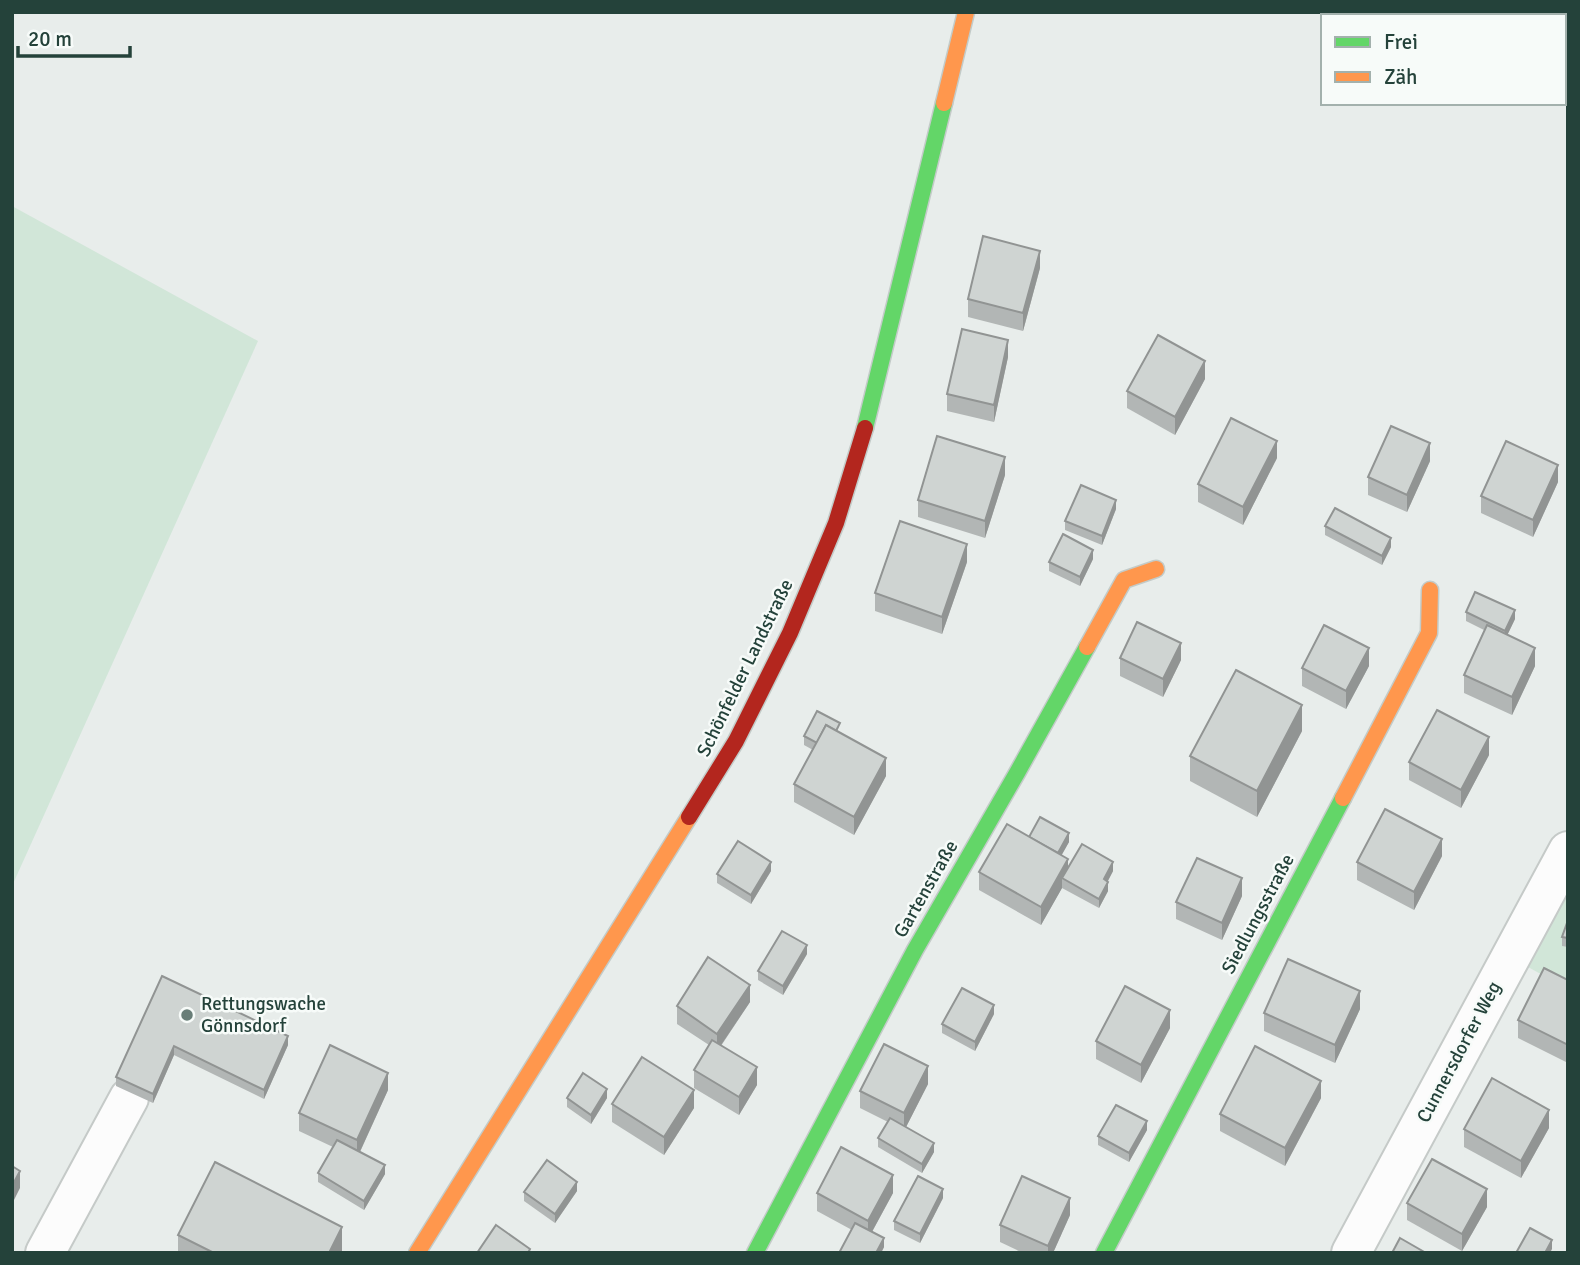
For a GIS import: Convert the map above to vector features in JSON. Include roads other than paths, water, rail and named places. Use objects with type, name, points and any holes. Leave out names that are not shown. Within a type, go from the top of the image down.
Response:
[{"type":"street","name":"Schönfelder Landstraße","points":[[417,1253],[736,741],[790,633],[836,523],[870,411],[966,12]]},
{"type":"street","name":"Gartenstraße","points":[[755,1253],[915,950],[1124,580],[1156,569]]},
{"type":"street","name":"Siedlungsstraße","points":[[1104,1253],[1429,633],[1430,590]]},
{"type":"street","name":"Cunnersdorfer Weg","points":[[1351,1253],[1568,851]]},
{"type":"street","points":[[45,1253],[130,1098]]},
{"type":"place","name":"Rettungswache Gönnsdorf","points":[[187,1015]]}]
